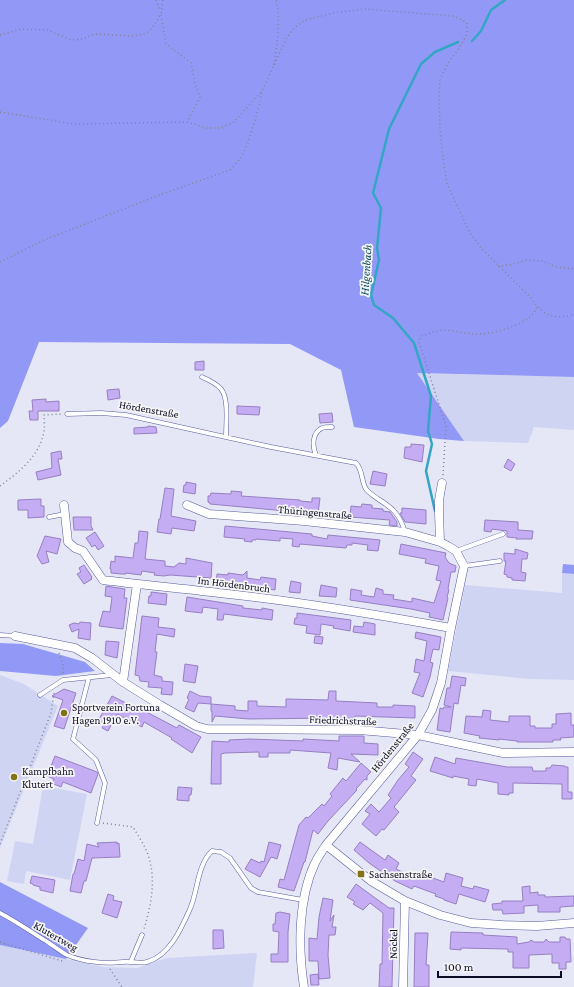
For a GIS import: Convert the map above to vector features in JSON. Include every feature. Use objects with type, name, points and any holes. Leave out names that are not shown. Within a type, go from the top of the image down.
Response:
[{"type":"street","points":[[442,483],[439,500],[440,542],[456,551],[464,566]]},
{"type":"street","name":"Im Hördenbruch","points":[[64,505],[68,542],[75,548],[83,551],[103,580],[309,604],[451,628]]},
{"type":"street","name":"Thüringenstraße","points":[[187,505],[209,514],[304,521],[405,532],[440,542]]},
{"type":"street","name":"Hördenstraße","points":[[304,987],[300,949],[303,900],[315,864],[326,845],[418,735],[432,710],[441,683],[464,566]]},
{"type":"street","points":[[123,682],[137,584]]},
{"type":"street","name":"Friedrichstraße","points":[[15,636],[74,648],[92,658],[123,682],[196,726],[207,729],[359,730],[418,735],[503,753],[574,752]]},
{"type":"street","points":[[326,845],[361,874],[405,901],[434,913],[471,923],[537,926],[574,923]]},
{"type":"street","name":"Nöckel","points":[[403,987],[405,901]]},
{"type":"lane","points":[[202,377],[216,384],[225,396],[226,436]]},
{"type":"lane","name":"Hördenstraße","points":[[68,414],[101,413],[126,415],[271,447],[356,463],[360,467],[365,488],[392,508],[402,521],[405,532]]},
{"type":"lane","points":[[316,455],[313,448],[313,441],[316,433],[322,428],[332,427]]},
{"type":"lane","points":[[49,517],[65,514]]},
{"type":"lane","points":[[456,551],[503,534]]},
{"type":"lane","points":[[464,566],[500,561]]},
{"type":"lane","points":[[0,636],[15,636]]},
{"type":"lane","points":[[40,695],[63,680],[112,675]]},
{"type":"lane","points":[[89,677],[73,739],[96,760],[105,783],[97,823]]},
{"type":"lane","name":"Klutertweg","points":[[0,913],[66,954],[80,959],[115,963],[131,961],[140,963],[147,962],[158,956],[168,948],[177,935],[194,901],[206,856],[212,850],[221,852],[230,858],[252,888],[258,892],[303,900]]},
{"type":"lane","points":[[131,961],[142,935]]},
{"type":"path","points":[[0,34],[21,29],[48,30],[71,40],[83,39],[94,34],[134,36],[148,33],[161,13],[156,0]]},
{"type":"path","points":[[163,0],[161,20],[166,44],[191,63],[195,84],[200,97],[187,122]]},
{"type":"path","points":[[274,67],[277,41],[276,0]]},
{"type":"path","points":[[0,112],[74,124],[187,122],[207,128],[219,128],[232,123],[262,91],[286,39],[294,28],[305,20],[365,9],[453,16],[468,24],[468,34],[448,63],[440,79],[439,96],[443,159],[447,184],[470,233],[482,249],[531,298],[537,306],[544,313],[555,318],[566,317],[574,314]]},
{"type":"path","points":[[0,262],[44,240],[162,194],[230,170],[240,159],[248,144],[262,91]]},
{"type":"path","points":[[498,266],[510,265],[527,260],[543,261],[556,267],[574,269]]},
{"type":"path","points":[[442,483],[446,426],[419,342],[421,336],[444,330],[481,334],[497,331],[519,324],[532,316],[536,311],[537,306]]},
{"type":"path","points":[[0,486],[23,468],[32,458],[45,430],[44,415],[68,414]]},
{"type":"path","points":[[56,644],[63,665],[63,680]]},
{"type":"path","points":[[0,844],[51,713],[54,690]]},
{"type":"path","points":[[97,823],[133,827],[149,858],[152,878],[152,894],[142,935]]},
{"type":"path","points":[[0,942],[62,961],[80,959]]},
{"type":"path","points":[[105,962],[122,987]]},
{"type":"shaded area","points":[[0,0],[574,0],[574,377],[417,373],[464,441],[354,427],[341,370],[290,344],[39,342],[8,421],[0,428]]},
{"type":"shaded area","points":[[417,373],[574,377],[574,430],[534,427],[528,443],[464,441]]},
{"type":"shaded area","points":[[563,564],[574,565],[574,574],[562,573]]},
{"type":"shaded area","points":[[562,573],[574,574],[574,680],[529,679],[448,671],[465,585],[562,593]]},
{"type":"shaded area","points":[[0,643],[23,644],[85,662],[95,671],[56,676],[0,671]]},
{"type":"shaded area","name":"Kampfbahn Klutert","points":[[0,675],[24,684],[58,706],[0,848]]},
{"type":"shaded area","points":[[43,786],[87,794],[70,880],[26,871],[24,884],[7,881],[15,841],[33,844]]},
{"type":"shaded area","points":[[0,882],[88,928],[66,959],[0,945]]},
{"type":"shaded area","points":[[0,945],[104,967],[137,968],[167,958],[257,953],[253,987],[0,987]]},
{"type":"building","points":[[204,361],[204,370],[195,370],[195,362]]},
{"type":"building","points":[[119,389],[120,398],[108,400],[107,390]]},
{"type":"building","points":[[46,399],[46,402],[59,401],[59,411],[38,411],[38,420],[30,420],[29,411],[33,411],[32,400]]},
{"type":"building","points":[[237,406],[260,407],[259,415],[237,414]]},
{"type":"building","points":[[332,413],[333,422],[320,423],[319,414]]},
{"type":"building","points":[[148,426],[156,427],[157,433],[134,434],[134,428]]},
{"type":"building","points":[[411,444],[424,445],[422,462],[404,458],[405,447],[411,447]]},
{"type":"building","points":[[61,451],[62,459],[58,459],[61,475],[38,480],[36,472],[52,468],[51,453]]},
{"type":"building","points":[[508,459],[515,464],[511,471],[504,467]]},
{"type":"building","points":[[373,471],[387,474],[385,486],[370,484]]},
{"type":"building","points":[[186,482],[196,484],[195,494],[183,492]]},
{"type":"building","points":[[165,488],[174,489],[171,516],[196,521],[194,531],[172,528],[171,534],[157,532]]},
{"type":"building","points":[[231,491],[242,492],[241,496],[312,502],[312,498],[320,498],[318,514],[210,504],[208,502],[208,496],[210,496],[211,493],[231,494]]},
{"type":"building","points":[[41,499],[41,506],[44,506],[44,517],[28,518],[28,510],[18,510],[18,500]]},
{"type":"building","points":[[362,504],[372,505],[372,508],[383,509],[383,511],[390,512],[397,522],[397,526],[389,525],[390,520],[350,517],[351,506],[361,507]]},
{"type":"building","points":[[402,508],[426,510],[426,524],[405,522],[400,513],[402,513]]},
{"type":"building","points":[[73,517],[91,517],[91,526],[93,530],[74,530]]},
{"type":"building","points":[[485,520],[518,522],[518,530],[533,531],[532,539],[516,539],[517,538],[507,537],[507,531],[492,529],[491,532],[484,531]]},
{"type":"building","points":[[225,526],[312,534],[312,536],[327,539],[328,535],[380,540],[378,551],[367,550],[368,545],[352,543],[352,545],[347,545],[346,548],[300,544],[299,547],[292,546],[293,539],[280,538],[280,541],[256,539],[252,540],[252,542],[244,541],[245,539],[224,537]]},
{"type":"building","points":[[139,531],[148,532],[145,559],[165,561],[165,566],[174,567],[179,563],[186,564],[186,558],[212,563],[211,578],[154,575],[155,573],[142,571],[141,575],[111,573],[111,561],[115,562],[115,556],[133,558],[135,543],[138,543]]},
{"type":"building","points":[[95,532],[104,546],[98,550],[95,545],[92,547],[86,538]]},
{"type":"building","points":[[45,536],[61,539],[57,554],[46,551],[49,562],[42,564],[37,556]]},
{"type":"building","points":[[401,544],[446,553],[445,557],[449,563],[456,566],[455,572],[451,572],[448,598],[443,620],[429,617],[430,613],[350,600],[351,589],[362,591],[361,595],[374,597],[376,588],[383,590],[383,594],[394,595],[393,599],[412,602],[412,598],[434,603],[441,581],[436,580],[439,566],[425,563],[426,559],[399,554]]},
{"type":"building","points":[[515,549],[528,553],[527,559],[522,559],[521,572],[526,573],[525,581],[512,580],[512,578],[507,577],[507,575],[504,574],[506,561],[504,561],[504,553],[515,554]]},
{"type":"building","points":[[84,565],[92,579],[84,584],[77,574],[81,572],[79,568]]},
{"type":"building","points":[[247,571],[247,578],[260,580],[261,577],[276,579],[275,590],[216,583],[217,574],[228,575],[228,573],[243,575]]},
{"type":"building","points":[[291,581],[301,583],[300,593],[289,592]]},
{"type":"building","points":[[321,585],[337,588],[336,597],[319,596]]},
{"type":"building","points":[[106,586],[125,589],[124,598],[127,598],[123,629],[99,626],[103,611],[110,612],[112,597],[105,596]]},
{"type":"building","points":[[151,592],[167,594],[166,605],[148,603]]},
{"type":"building","points":[[187,597],[243,606],[243,608],[262,610],[262,608],[273,610],[272,620],[224,614],[223,620],[217,620],[218,609],[203,607],[202,613],[185,611]]},
{"type":"building","points":[[297,613],[351,620],[350,631],[321,624],[320,635],[306,633],[307,626],[294,624],[295,618],[297,618]]},
{"type":"building","points":[[142,616],[159,618],[158,627],[175,629],[174,637],[157,634],[155,652],[157,652],[154,675],[162,677],[162,681],[173,682],[172,695],[161,694],[162,688],[148,687],[149,682],[140,681],[139,676],[135,675]]},
{"type":"building","points":[[80,622],[91,623],[90,640],[78,638],[79,629],[72,632],[69,625],[74,623],[79,624]]},
{"type":"building","points":[[364,622],[375,624],[375,635],[353,632],[354,626],[363,627]]},
{"type":"building","points":[[416,632],[441,637],[439,650],[433,649],[430,662],[433,663],[423,697],[412,693],[420,673],[414,672],[416,659],[424,661],[427,641],[415,638]]},
{"type":"building","points":[[315,636],[323,637],[322,644],[314,643]]},
{"type":"building","points":[[106,641],[119,642],[117,658],[105,655]]},
{"type":"building","points":[[185,664],[198,666],[195,683],[183,681]]},
{"type":"building","points":[[452,676],[466,678],[465,686],[461,685],[458,704],[454,703],[450,732],[437,730],[440,708],[443,709],[444,707],[451,707],[444,705],[447,688],[450,688]]},
{"type":"building","name":"Sportverein Fortuna Hagen 1910 e.V.","points":[[64,689],[76,693],[64,729],[54,726],[63,700],[52,696]]},
{"type":"building","points":[[190,691],[200,696],[211,697],[211,704],[198,703],[194,712],[185,708],[189,699],[187,698]]},
{"type":"building","points":[[329,691],[336,691],[336,701],[377,703],[377,707],[393,707],[393,705],[415,706],[415,718],[355,716],[354,719],[249,719],[215,716],[212,722],[211,704],[235,706],[235,710],[248,711],[248,701],[257,701],[257,706],[286,707],[286,699],[328,700]]},
{"type":"building","points":[[112,696],[177,728],[179,725],[201,737],[192,753],[171,739],[172,738],[144,722],[142,727],[117,714],[108,731],[102,728],[104,724],[98,721]]},
{"type":"building","points":[[483,710],[491,711],[490,720],[509,722],[509,716],[530,716],[530,726],[535,726],[535,728],[552,728],[552,724],[556,724],[556,714],[571,713],[571,725],[574,725],[574,737],[560,738],[561,740],[553,740],[553,742],[517,742],[479,738],[480,736],[464,733],[466,716],[482,717]]},
{"type":"building","points":[[339,736],[364,736],[364,743],[378,744],[378,755],[351,754],[360,762],[338,758],[337,770],[328,768],[331,753],[290,750],[290,753],[268,753],[268,757],[259,757],[259,752],[225,753],[221,754],[221,784],[211,784],[212,741],[229,742],[229,740],[250,739],[303,741],[303,739],[339,741]]},
{"type":"building","points":[[413,752],[423,759],[411,776],[416,780],[394,807],[399,812],[384,830],[382,829],[376,836],[362,824],[370,814],[365,811],[371,804],[379,812],[391,798],[388,795],[409,767],[405,764]]},
{"type":"building","points":[[55,756],[97,772],[98,774],[91,793],[63,782],[61,787],[52,783],[54,779],[47,776]]},
{"type":"building","points":[[435,757],[455,764],[456,758],[507,767],[532,767],[533,771],[546,771],[546,768],[550,768],[552,765],[565,766],[568,767],[568,792],[572,792],[572,799],[562,799],[562,784],[513,783],[513,793],[509,793],[509,795],[498,794],[498,783],[477,779],[476,786],[468,785],[469,779],[453,776],[453,778],[430,771]]},
{"type":"building","points":[[361,763],[371,772],[367,776],[367,780],[365,779],[318,834],[313,830],[305,862],[294,891],[278,887],[280,879],[284,880],[299,825],[322,804],[324,806],[332,796],[330,794],[343,778],[346,781]]},
{"type":"building","points":[[178,787],[192,788],[191,795],[189,795],[189,801],[177,800]]},
{"type":"building","points":[[117,842],[117,844],[119,843],[120,857],[92,858],[81,893],[70,891],[73,874],[78,859],[84,861],[87,844],[99,847],[97,843]]},
{"type":"building","points":[[269,842],[281,845],[277,859],[271,857],[260,877],[245,869],[251,859],[260,863],[261,861],[264,862]]},
{"type":"building","points":[[360,842],[385,860],[388,855],[399,863],[396,869],[417,879],[418,876],[421,878],[422,874],[444,882],[446,873],[463,878],[461,886],[473,889],[474,886],[489,890],[485,902],[459,894],[456,904],[435,896],[436,894],[414,886],[412,889],[395,881],[369,863],[354,850]]},
{"type":"building","points":[[32,876],[55,880],[53,893],[40,890],[40,887],[30,883]]},
{"type":"building","points":[[356,884],[389,908],[394,908],[392,987],[379,987],[380,964],[382,964],[383,913],[370,903],[363,910],[353,904],[355,902],[347,897]]},
{"type":"building","points":[[530,886],[530,893],[538,892],[538,895],[545,895],[545,897],[574,896],[574,906],[560,907],[560,912],[538,912],[538,905],[524,906],[524,913],[503,914],[502,910],[493,910],[492,904],[502,903],[502,901],[523,901],[522,887]]},
{"type":"building","points":[[108,894],[114,896],[113,900],[122,902],[117,918],[102,913]]},
{"type":"building","points":[[323,898],[333,900],[330,921],[334,915],[332,927],[336,927],[335,935],[329,935],[328,955],[330,978],[319,979],[318,961],[309,961],[309,938],[317,939],[319,917]]},
{"type":"building","points":[[280,912],[290,914],[288,932],[288,962],[271,962],[271,954],[278,954],[279,932],[273,931],[273,924],[275,924],[276,913]]},
{"type":"building","points":[[213,930],[223,930],[224,948],[213,949]]},
{"type":"building","points":[[451,932],[483,933],[483,935],[517,937],[517,944],[529,942],[531,940],[534,942],[544,942],[546,939],[549,942],[560,942],[560,937],[565,937],[566,939],[570,939],[571,962],[566,962],[566,969],[559,969],[559,963],[552,963],[552,954],[529,955],[529,968],[513,968],[513,952],[508,952],[508,949],[450,949]]},
{"type":"building","points":[[415,933],[428,933],[426,965],[429,965],[429,987],[414,987]]},
{"type":"building","points":[[318,974],[319,985],[311,985],[310,975]]},
{"type":"waterway","name":"Hilgenbach","points":[[472,41],[481,31],[491,10],[505,0]]},
{"type":"waterway","name":"Hilgenbach","points":[[435,511],[426,471],[432,444],[428,431],[431,396],[414,343],[393,318],[374,305],[371,295],[379,260],[377,248],[381,208],[373,193],[389,129],[421,64],[435,52],[458,42]]},
{"type":"place","name":"Sportverein Fortuna Hagen 1910 e.V.","points":[[64,713]]},
{"type":"place","name":"Kampfbahn Klutert","points":[[14,777]]},
{"type":"place","name":"Sachsenstraße","points":[[361,874]]}]
